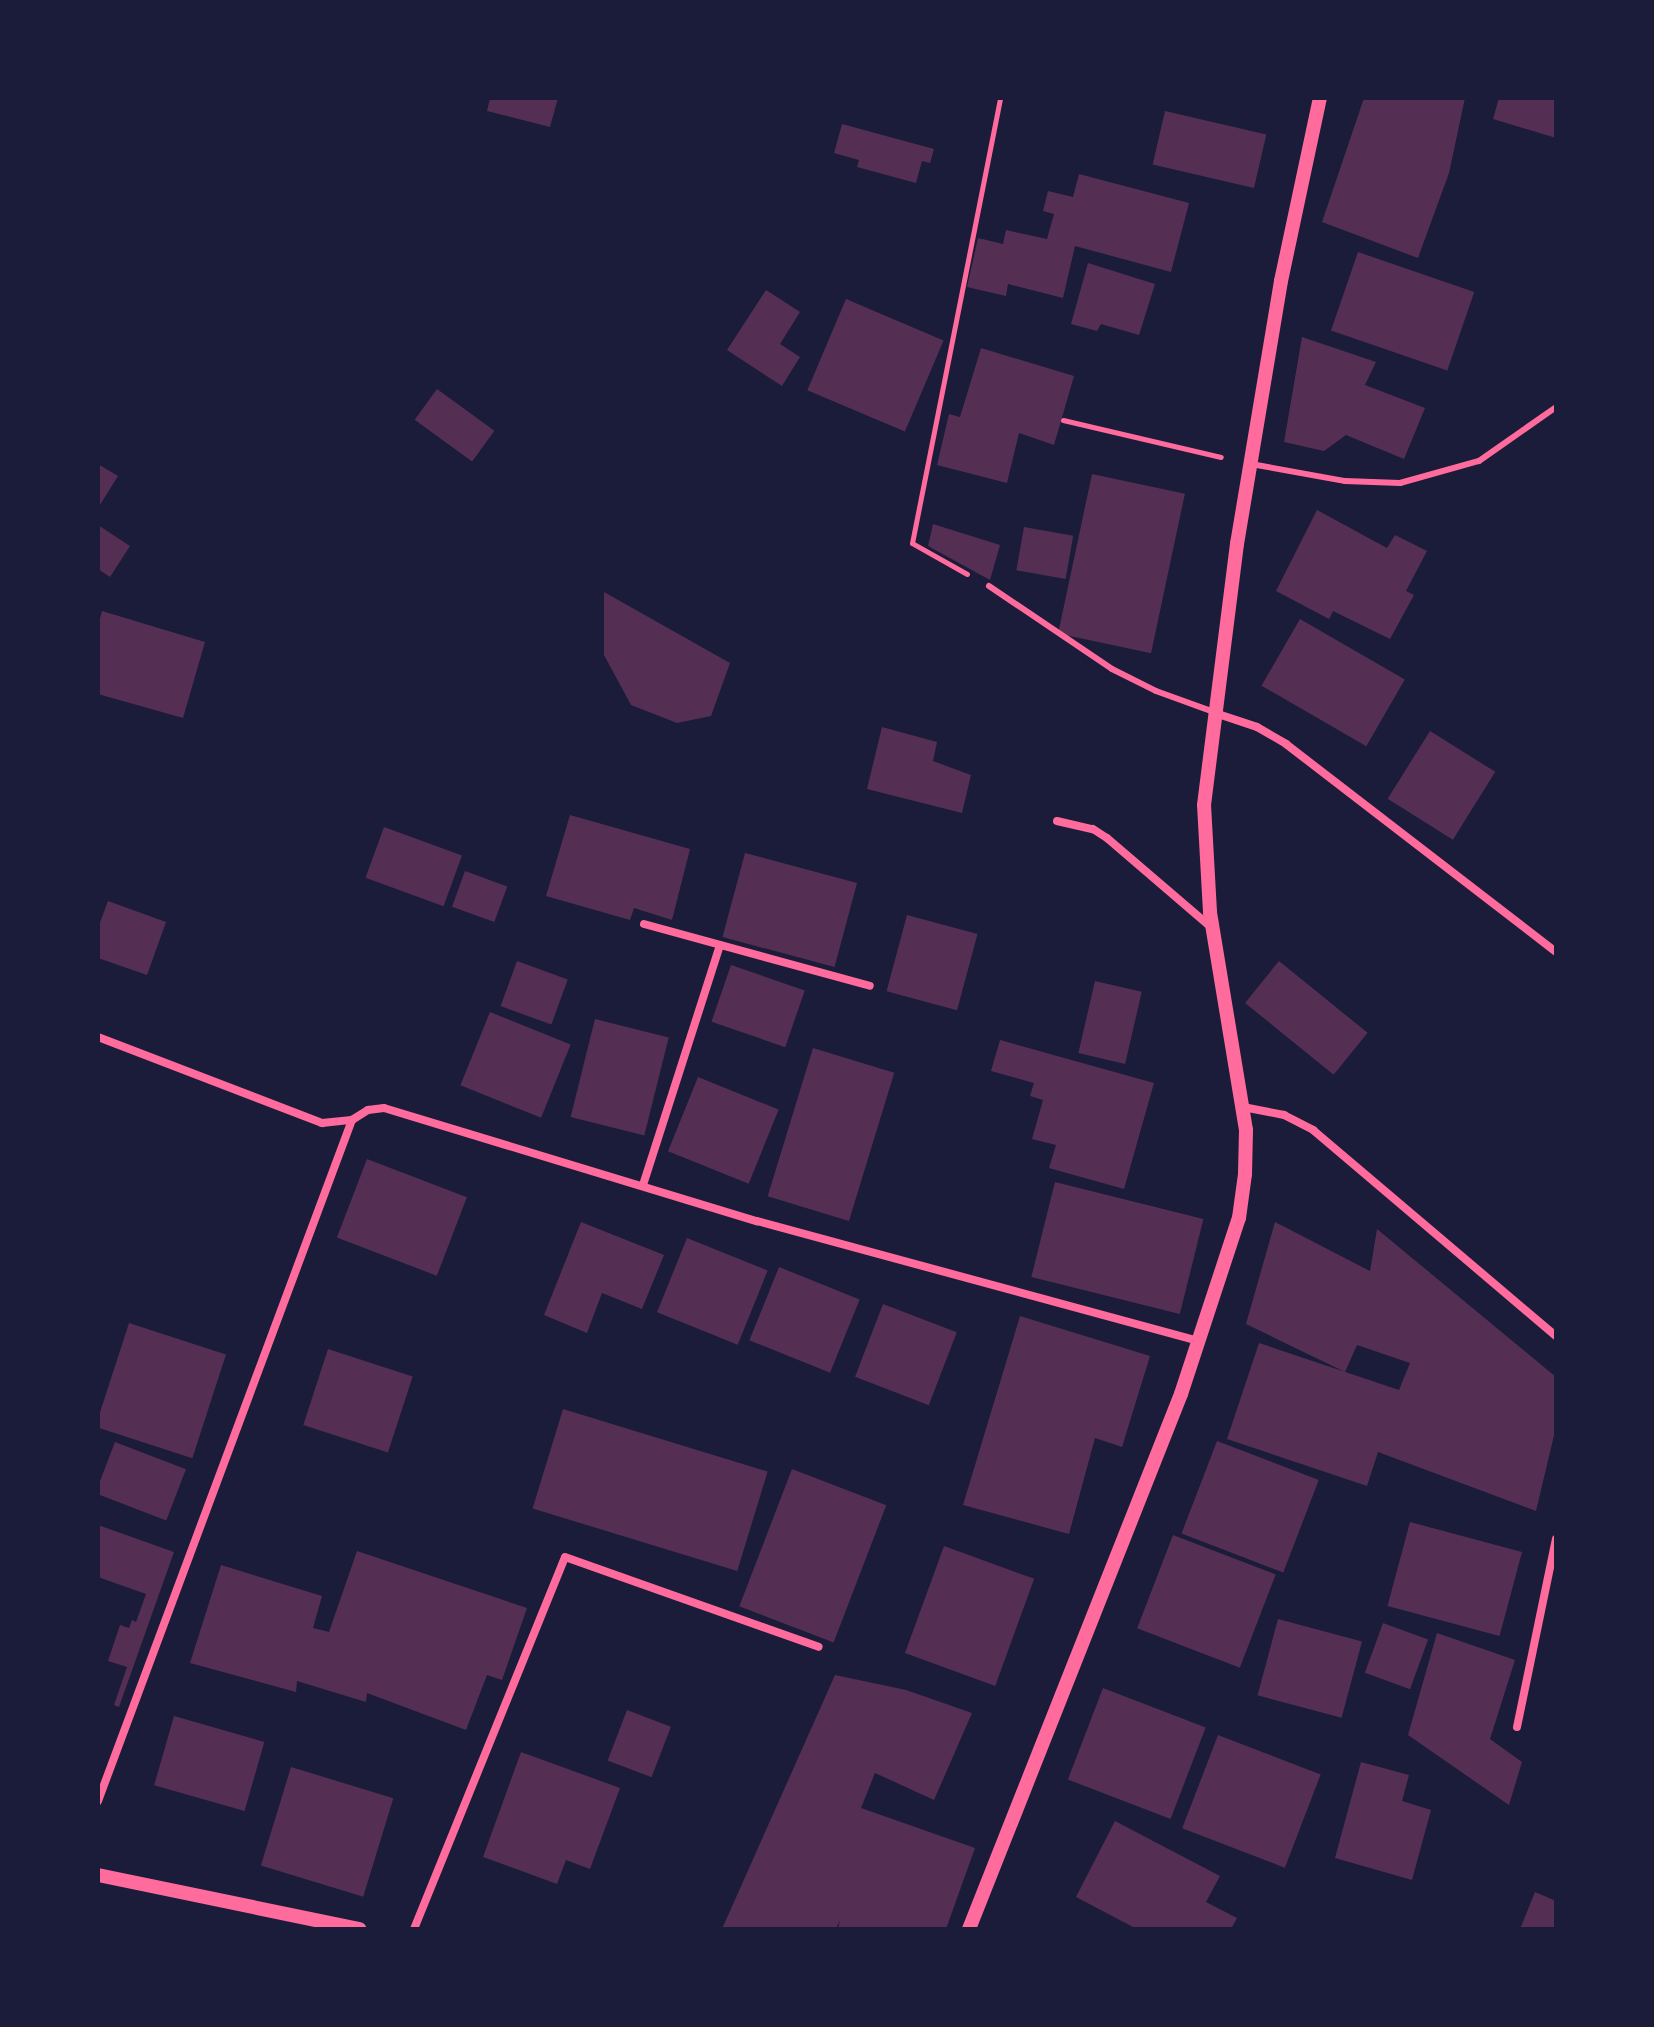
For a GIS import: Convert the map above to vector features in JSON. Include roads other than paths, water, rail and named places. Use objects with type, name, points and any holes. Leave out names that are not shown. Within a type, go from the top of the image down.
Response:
[{"type":"street","points":[[969,1929],[1201,1341],[1239,1218],[1247,1151],[1243,1107],[1213,930],[1204,834],[1214,712],[1251,464],[1281,281],[1320,98]]},
{"type":"street","points":[[1214,712],[1257,727],[1286,744],[1556,952]]},
{"type":"street","points":[[1057,821],[1093,829],[1107,838],[1213,930]]},
{"type":"street","points":[[644,924],[870,986]]},
{"type":"street","points":[[643,1185],[720,945]]},
{"type":"street","points":[[98,1037],[322,1123],[352,1120],[368,1110],[384,1108],[935,1271],[1201,1341]]},
{"type":"street","points":[[1243,1107],[1284,1115],[1313,1130],[1556,1336]]},
{"type":"street","points":[[98,1801],[352,1120]]},
{"type":"street","points":[[1517,1727],[1556,1539]]},
{"type":"street","points":[[414,1929],[565,1557],[819,1647]]},
{"type":"street","points":[[98,1875],[359,1929]]},
{"type":"lane","points":[[1251,464],[1345,481],[1400,483],[1479,461],[1556,407]]},
{"type":"lane","points":[[989,586],[1112,669],[1156,691],[1214,712]]}]
